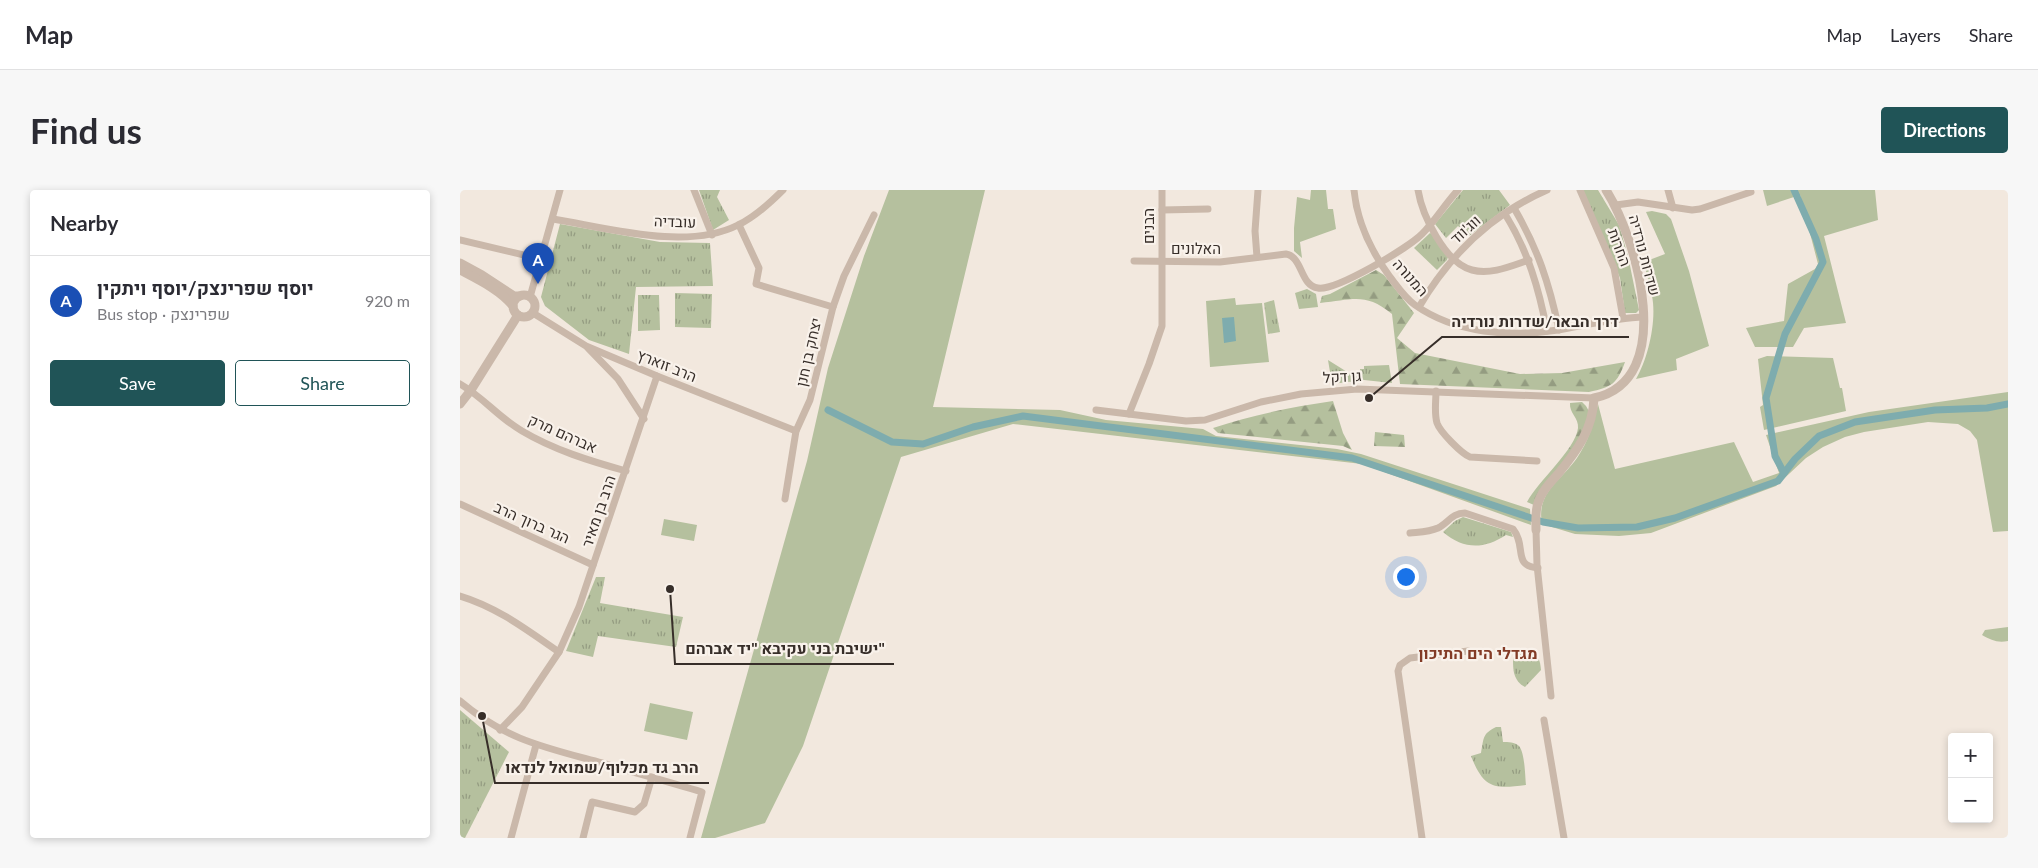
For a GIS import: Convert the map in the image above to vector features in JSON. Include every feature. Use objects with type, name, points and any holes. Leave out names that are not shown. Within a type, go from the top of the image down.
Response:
[{"type":"street","points":[[514,306],[515,300],[525,296],[541,259],[560,190]]},
{"type":"street","points":[[694,190],[712,234]]},
{"type":"street","name":"עובדיה","points":[[553,219],[657,236],[699,237],[739,225],[783,190]]},
{"type":"street","name":"הבנים","points":[[1129,414],[1162,326],[1162,190]]},
{"type":"street","points":[[1257,257],[1255,225],[1258,190]]},
{"type":"street","name":"המנורה","points":[[1354,190],[1360,221],[1368,242],[1380,262],[1402,292],[1417,306],[1449,322],[1472,329],[1509,333],[1559,330],[1623,318],[1644,317]]},
{"type":"street","points":[[1418,190],[1423,212],[1429,225],[1454,258],[1461,264],[1472,270],[1484,271],[1502,269],[1529,260]]},
{"type":"street","points":[[1380,262],[1416,240],[1458,190]]},
{"type":"street","name":"ווג'ווד","points":[[1417,306],[1454,258],[1476,236],[1514,208],[1547,190]]},
{"type":"street","name":"החרות","points":[[1580,190],[1614,268],[1623,318]]},
{"type":"street","name":"שדרות נורדיה","points":[[1594,398],[1604,396],[1617,389],[1628,377],[1635,365],[1639,352],[1644,317],[1643,295],[1636,263],[1622,219],[1606,190]]},
{"type":"street","points":[[1668,190],[1673,208]]},
{"type":"street","points":[[1616,206],[1638,202],[1673,208],[1700,209],[1751,192]]},
{"type":"street","points":[[1514,208],[1539,255],[1559,330]]},
{"type":"street","points":[[1162,210],[1208,209]]},
{"type":"street","points":[[1505,214],[1529,260],[1541,300],[1547,331]]},
{"type":"street","name":"יצחק בן חנן","points":[[785,499],[796,431],[810,400],[833,307],[844,276],[874,215]]},
{"type":"street","points":[[739,225],[759,268],[756,284],[833,307]]},
{"type":"street","points":[[460,240],[541,259]]},
{"type":"street","name":"האלונים","points":[[1134,261],[1220,262],[1273,255],[1292,255],[1307,281],[1316,288],[1338,284],[1380,262]]},
{"type":"street","points":[[460,263],[482,274],[514,296],[525,296],[535,306],[533,313],[526,317],[518,315]]},
{"type":"street","points":[[460,270],[486,284],[509,300],[518,315]]},
{"type":"street","points":[[1417,306],[1424,292]]},
{"type":"street","name":"הרב זוארץ","points":[[533,313],[586,346],[796,431]]},
{"type":"street","points":[[460,404],[471,390],[518,315]]},
{"type":"street","points":[[586,346],[618,379],[644,419]]},
{"type":"street","name":"הרב בן מאיר","points":[[500,730],[522,707],[559,652],[579,608],[658,376]]},
{"type":"street","name":"אברהם מרק","points":[[460,384],[471,390],[520,430],[586,460],[626,471]]},
{"type":"street","name":"גן דקל","points":[[1096,410],[1186,421],[1200,420],[1216,418],[1261,402],[1312,392],[1382,388],[1594,398]]},
{"type":"street","points":[[1436,391],[1435,414],[1438,426],[1463,454],[1470,457],[1537,461]]},
{"type":"street","points":[[1551,696],[1538,568],[1536,530],[1538,501],[1545,489],[1580,445],[1592,419],[1594,398]]},
{"type":"street","name":"הגר ברוך הרב","points":[[460,504],[593,565]]},
{"type":"street","points":[[1410,533],[1433,530],[1452,517],[1464,512],[1513,529],[1521,543],[1523,563],[1527,566],[1538,568]]},
{"type":"street","points":[[460,596],[479,601],[500,612],[559,652]]},
{"type":"street","points":[[1422,838],[1398,671],[1400,665],[1410,658],[1468,652]]},
{"type":"street","points":[[460,700],[477,715],[500,730],[536,745],[702,792],[690,838]]},
{"type":"street","points":[[1544,720],[1564,838]]},
{"type":"street","points":[[512,838],[536,745]]},
{"type":"street","points":[[582,838],[592,802],[635,812],[644,804],[652,777]]},
{"type":"green space","points":[[699,190],[720,190],[717,197],[729,220],[713,230]]},
{"type":"green space","points":[[889,190],[985,190],[933,407],[1060,410],[1106,420],[1203,429],[1216,436],[1337,449],[1361,454],[1530,509],[1531,525],[1362,464],[1013,424],[901,457],[803,746],[765,823],[715,838],[701,838],[807,461],[828,368],[864,256]]},
{"type":"green space","points":[[1311,190],[1326,190],[1328,209],[1333,209],[1336,229],[1300,242],[1302,258],[1294,251],[1297,197],[1310,200]]},
{"type":"green space","points":[[1463,190],[1499,190],[1510,205],[1469,236],[1458,226],[1446,238],[1435,224]]},
{"type":"green space","points":[[1583,190],[1598,190],[1619,225],[1628,256],[1639,310],[1636,313],[1625,313],[1620,278]]},
{"type":"green space","points":[[1763,190],[1875,190],[1878,220],[1824,236],[1846,323],[1804,328],[1793,347],[1755,347],[1746,328],[1784,321],[1788,284],[1815,269],[1818,264],[1800,195],[1767,206]]},
{"type":"green space","points":[[1652,211],[1666,214],[1671,219],[1689,271],[1709,346],[1676,359],[1677,370],[1636,379],[1648,350],[1653,317],[1652,296],[1644,262],[1665,254],[1646,212]]},
{"type":"green space","points":[[560,224],[660,242],[710,243],[713,286],[636,287],[629,354],[589,340],[545,306],[541,297]]},
{"type":"green space","points":[[1430,233],[1448,257],[1437,270],[1414,248]]},
{"type":"green space","points":[[1376,270],[1384,275],[1414,313],[1397,338],[1415,353],[1520,374],[1562,373],[1625,362],[1613,383],[1589,392],[1400,384],[1392,314],[1383,307],[1366,300],[1350,299],[1320,303],[1322,296],[1330,294]]},
{"type":"green space","points":[[1307,289],[1316,294],[1318,307],[1299,309],[1295,293]]},
{"type":"green space","points":[[675,293],[712,294],[711,328],[675,327]]},
{"type":"green space","points":[[638,295],[659,295],[660,330],[638,331]]},
{"type":"green space","points":[[1235,298],[1236,305],[1262,303],[1269,362],[1210,367],[1206,301]]},
{"type":"green space","points":[[1274,300],[1280,332],[1268,334],[1264,303]]},
{"type":"green space","points":[[1767,356],[1833,358],[1840,388],[1842,388],[1846,411],[1764,430],[1760,407],[1763,405],[1758,359]]},
{"type":"green space","points":[[1328,360],[1352,375],[1360,373],[1360,369],[1364,369],[1364,366],[1389,365],[1392,383],[1364,380],[1332,384]]},
{"type":"green space","points":[[2008,392],[2008,531],[1993,532],[1977,440],[1970,431],[1958,424],[1928,422],[1864,432],[1845,437],[1823,447],[1806,458],[1776,486],[1651,533],[1619,536],[1575,534],[1542,524],[1541,513],[1546,495],[1581,452],[1595,418],[1598,404],[1615,469],[1734,442],[1753,482],[1779,473],[1766,435],[1869,412]]},
{"type":"green space","points":[[1333,401],[1343,433],[1352,450],[1343,446],[1218,433],[1213,428],[1272,412]]},
{"type":"green space","points":[[1582,402],[1590,413],[1582,436],[1534,505],[1527,502],[1564,455],[1576,436],[1578,424],[1571,410],[1570,403]]},
{"type":"green space","points":[[1375,432],[1404,435],[1405,447],[1374,446]]},
{"type":"green space","points":[[1463,517],[1511,532],[1513,537],[1506,535],[1489,543],[1473,546],[1458,542],[1443,532],[1455,521]]},
{"type":"green space","points":[[664,519],[697,525],[694,541],[661,535]]},
{"type":"green space","points":[[596,577],[605,577],[600,603],[683,617],[676,647],[598,636],[593,657],[566,651]]},
{"type":"green space","points":[[2008,627],[2008,641],[1994,641],[1982,635],[1985,630]]},
{"type":"green space","points":[[1530,651],[1538,659],[1541,670],[1525,687],[1516,678],[1513,658],[1517,652]]},
{"type":"green space","points":[[650,703],[693,712],[687,740],[644,731]]},
{"type":"green space","points":[[460,710],[509,752],[465,838],[460,838]]},
{"type":"green space","points":[[1496,727],[1501,727],[1503,742],[1516,744],[1521,749],[1524,759],[1526,785],[1506,787],[1491,784],[1486,781],[1476,767],[1471,756],[1481,753],[1486,734]]},
{"type":"water","points":[[1234,317],[1236,341],[1224,343],[1222,318]]},
{"type":"waterway","points":[[1784,473],[1775,456],[1766,398],[1785,334],[1823,262],[1816,239],[1794,190]]},
{"type":"waterway","points":[[828,410],[892,442],[923,444],[973,427],[1023,416],[1352,458],[1543,522],[1578,528],[1637,527],[1675,518],[1778,481],[1795,459],[1819,436],[1855,422],[1935,410],[1987,408],[2008,404]]},
{"type":"place","name":"יוסף שפרינצק/יוסף ויתקין","points":[[538,284]]},
{"type":"place","name":"דרך הבאר/שדרות נורדיה","points":[[1369,398]]},
{"type":"place","name":"ישיבת בני עקיבא \"יד אברהם\"","points":[[670,589]]},
{"type":"place","name":"הרב גד מכלוף/שמואל לנדאו","points":[[482,716]]},
{"type":"district","name":"מגדלי הים התיכון","points":[[1478,652]]}]
